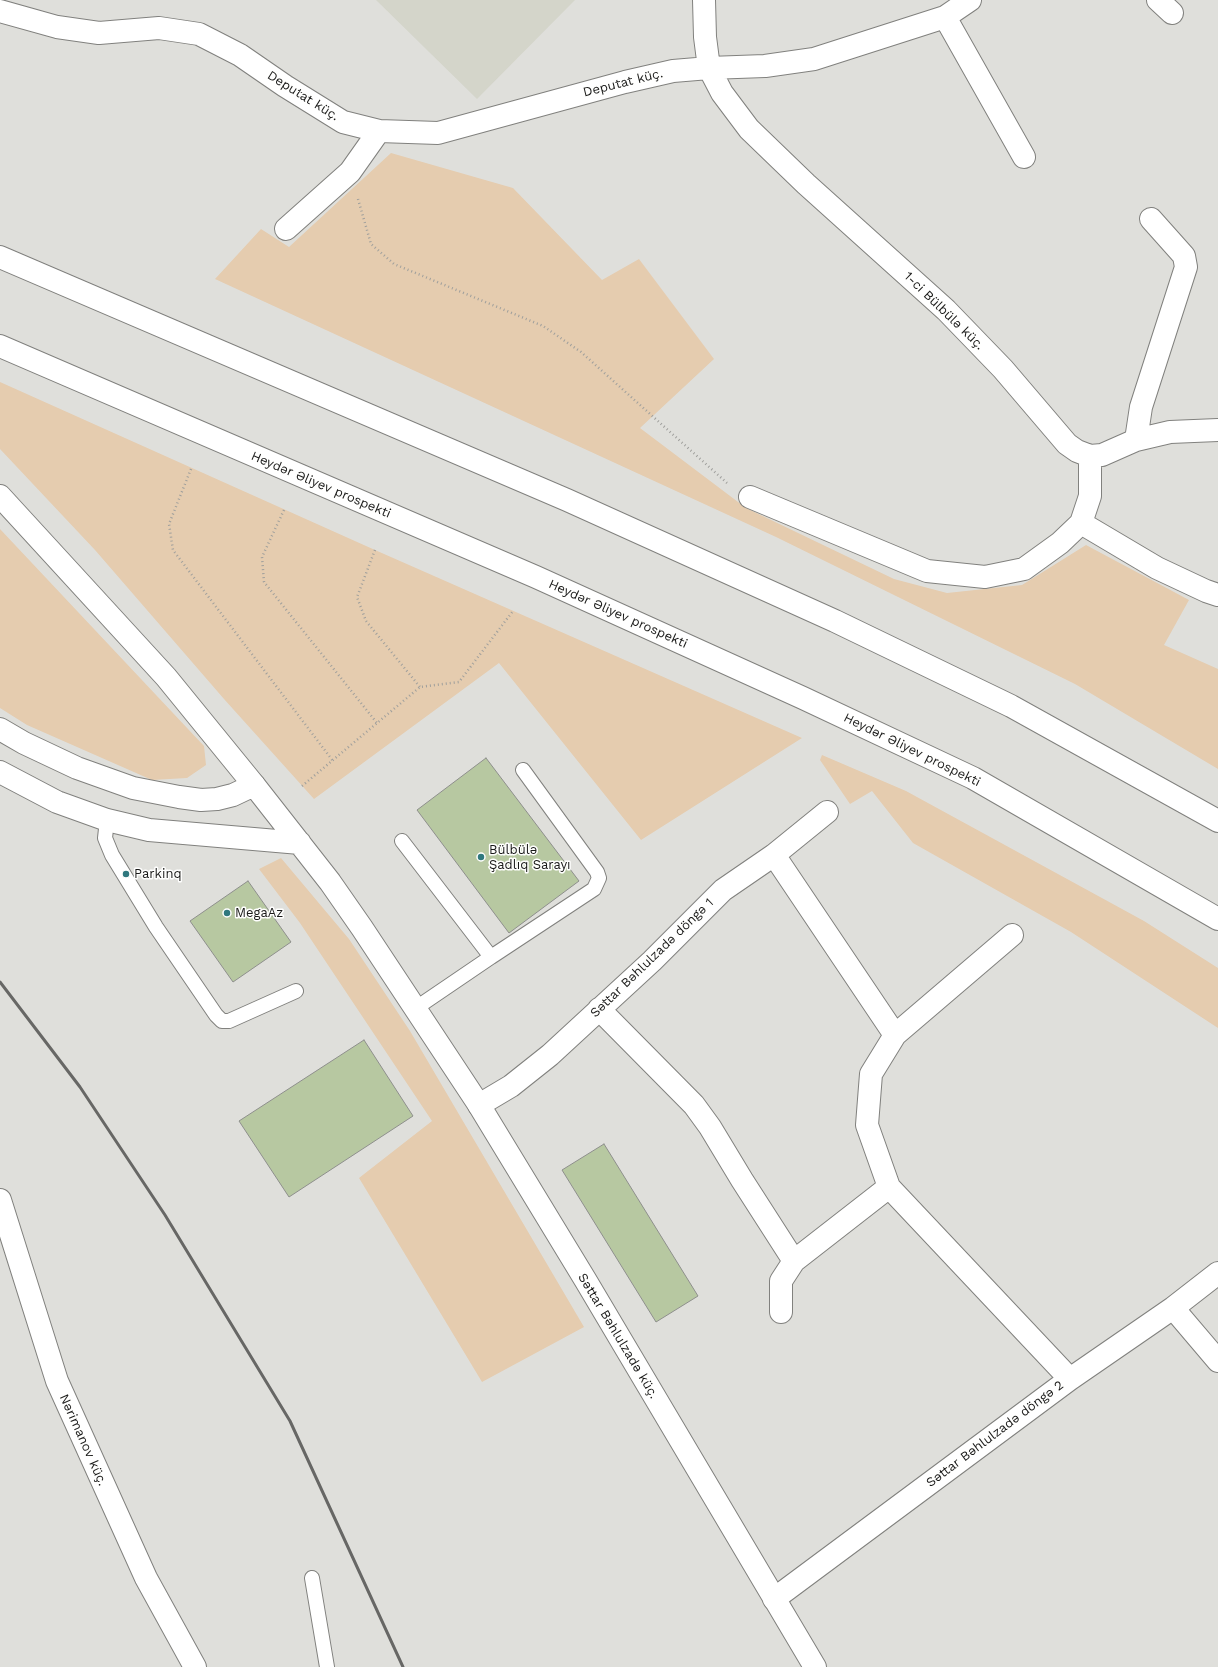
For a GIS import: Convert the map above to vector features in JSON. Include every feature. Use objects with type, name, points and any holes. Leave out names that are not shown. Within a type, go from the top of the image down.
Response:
[{"type":"main road","points":[[704,0],[705,37],[709,68]]},
{"type":"main road","name":"Deputat küç.","points":[[0,11],[57,27],[99,33],[159,28],[199,34],[240,55],[285,86],[343,122],[379,131],[438,133],[625,82],[673,71],[765,66],[814,59],[945,16],[970,0]]},
{"type":"main road","points":[[945,16],[1024,157]]},
{"type":"main road","name":"1-ci Bülbülə küç.","points":[[709,68],[722,93],[749,128],[806,184],[946,310],[1004,369],[1067,444],[1077,451],[1090,456]]},
{"type":"main road","points":[[286,229],[350,172],[379,131]]},
{"type":"main road","points":[[1136,440],[1141,408],[1186,267],[1184,256],[1151,219]]},
{"type":"main road","points":[[0,257],[560,497],[835,621],[1011,706],[1218,821]]},
{"type":"main road","name":"Heydər Əliyev prospekti","points":[[0,346],[536,577],[973,778],[1218,919]]},
{"type":"main road","points":[[750,497],[927,570],[985,577],[1024,569],[1060,544],[1081,523],[1090,496],[1090,456],[1102,455],[1136,440],[1170,432],[1218,430]]},
{"type":"main road","name":"Səttar Bəhlulzadə küç.","points":[[0,496],[166,677],[300,843],[346,905],[480,1105],[815,1667]]},
{"type":"main road","points":[[1081,523],[1157,568],[1218,595]]},
{"type":"main road","points":[[0,728],[24,743],[77,768],[133,788],[179,798],[201,800],[217,799],[233,795],[254,785]]},
{"type":"main road","points":[[0,772],[57,802],[107,820],[157,831],[300,843]]},
{"type":"main road","name":"Səttar Bəhlulzadə döngə 1","points":[[480,1105],[511,1086],[550,1055],[652,961],[723,890],[774,855],[827,812]]},
{"type":"main road","points":[[774,855],[895,1035]]},
{"type":"main road","points":[[1012,936],[895,1035],[871,1074],[867,1125],[889,1187],[1070,1379]]},
{"type":"main road","points":[[599,1009],[694,1105],[710,1127],[794,1261]]},
{"type":"main road","points":[[781,1312],[781,1281],[794,1261],[889,1187]]},
{"type":"main road","name":"Nərimanov küç.","points":[[1,1210],[57,1381],[146,1578],[195,1667]]},
{"type":"main road","name":"Səttar Bəhlulzadə döngə 2","points":[[774,1599],[1070,1379],[1173,1308],[1218,1272]]},
{"type":"main road","points":[[1173,1308],[1218,1361]]},
{"type":"lane","points":[[416,1008],[490,957],[594,889],[599,878],[597,872],[523,770]]},
{"type":"lane","points":[[107,820],[105,838],[112,855],[156,927],[216,1015],[222,1021],[229,1021],[296,991]]},
{"type":"lane","points":[[402,841],[490,957]]},
{"type":"lane","points":[[312,1578],[327,1667]]},
{"type":"path","points":[[350,172],[371,244],[394,264],[543,326],[581,352],[730,486],[750,497]]},
{"type":"path","points":[[191,468],[169,524],[173,550],[332,761]]},
{"type":"path","points":[[284,510],[262,557],[264,582],[377,723]]},
{"type":"path","points":[[375,550],[358,597],[366,621],[420,687]]},
{"type":"path","points":[[302,786],[420,687],[459,682],[513,611]]},
{"type":"shaded area","points":[[376,0],[575,0],[477,99]]},
{"type":"shaded area","points":[[391,153],[513,188],[602,280],[639,259],[714,359],[640,428],[746,508],[894,579],[947,593],[1022,585],[1086,545],[1189,600],[1164,645],[1218,669],[1218,769],[1075,684],[776,537],[215,279],[261,229],[289,247]]},
{"type":"shaded area","points":[[0,382],[375,550],[802,738],[641,840],[499,663],[314,799],[224,699],[95,550],[0,449]]},
{"type":"shaded area","points":[[0,529],[204,746],[206,765],[187,778],[152,780],[27,725],[0,708]]},
{"type":"shaded area","points":[[822,755],[906,791],[1144,921],[1218,968],[1218,1028],[1071,932],[913,843],[872,791],[850,804],[820,760]]},
{"type":"shaded area","points":[[281,858],[349,939],[410,1031],[584,1327],[482,1382],[359,1178],[432,1121],[300,923],[259,869]]},
{"type":"building","points":[[486,758],[579,881],[509,933],[417,810]]},
{"type":"building","points":[[248,881],[291,942],[233,982],[190,921]]},
{"type":"building","points":[[364,1040],[413,1116],[289,1197],[239,1121]]},
{"type":"building","points":[[604,1144],[698,1296],[656,1322],[562,1170]]},
{"type":"railway","points":[[0,982],[80,1087],[165,1215],[290,1421],[403,1667]]},
{"type":"place","name":"Bülbülə Şadlıq Sarayı","points":[[481,857]]},
{"type":"place","name":"Parkinq","points":[[126,874]]},
{"type":"place","name":"MegaAz","points":[[227,913]]}]
